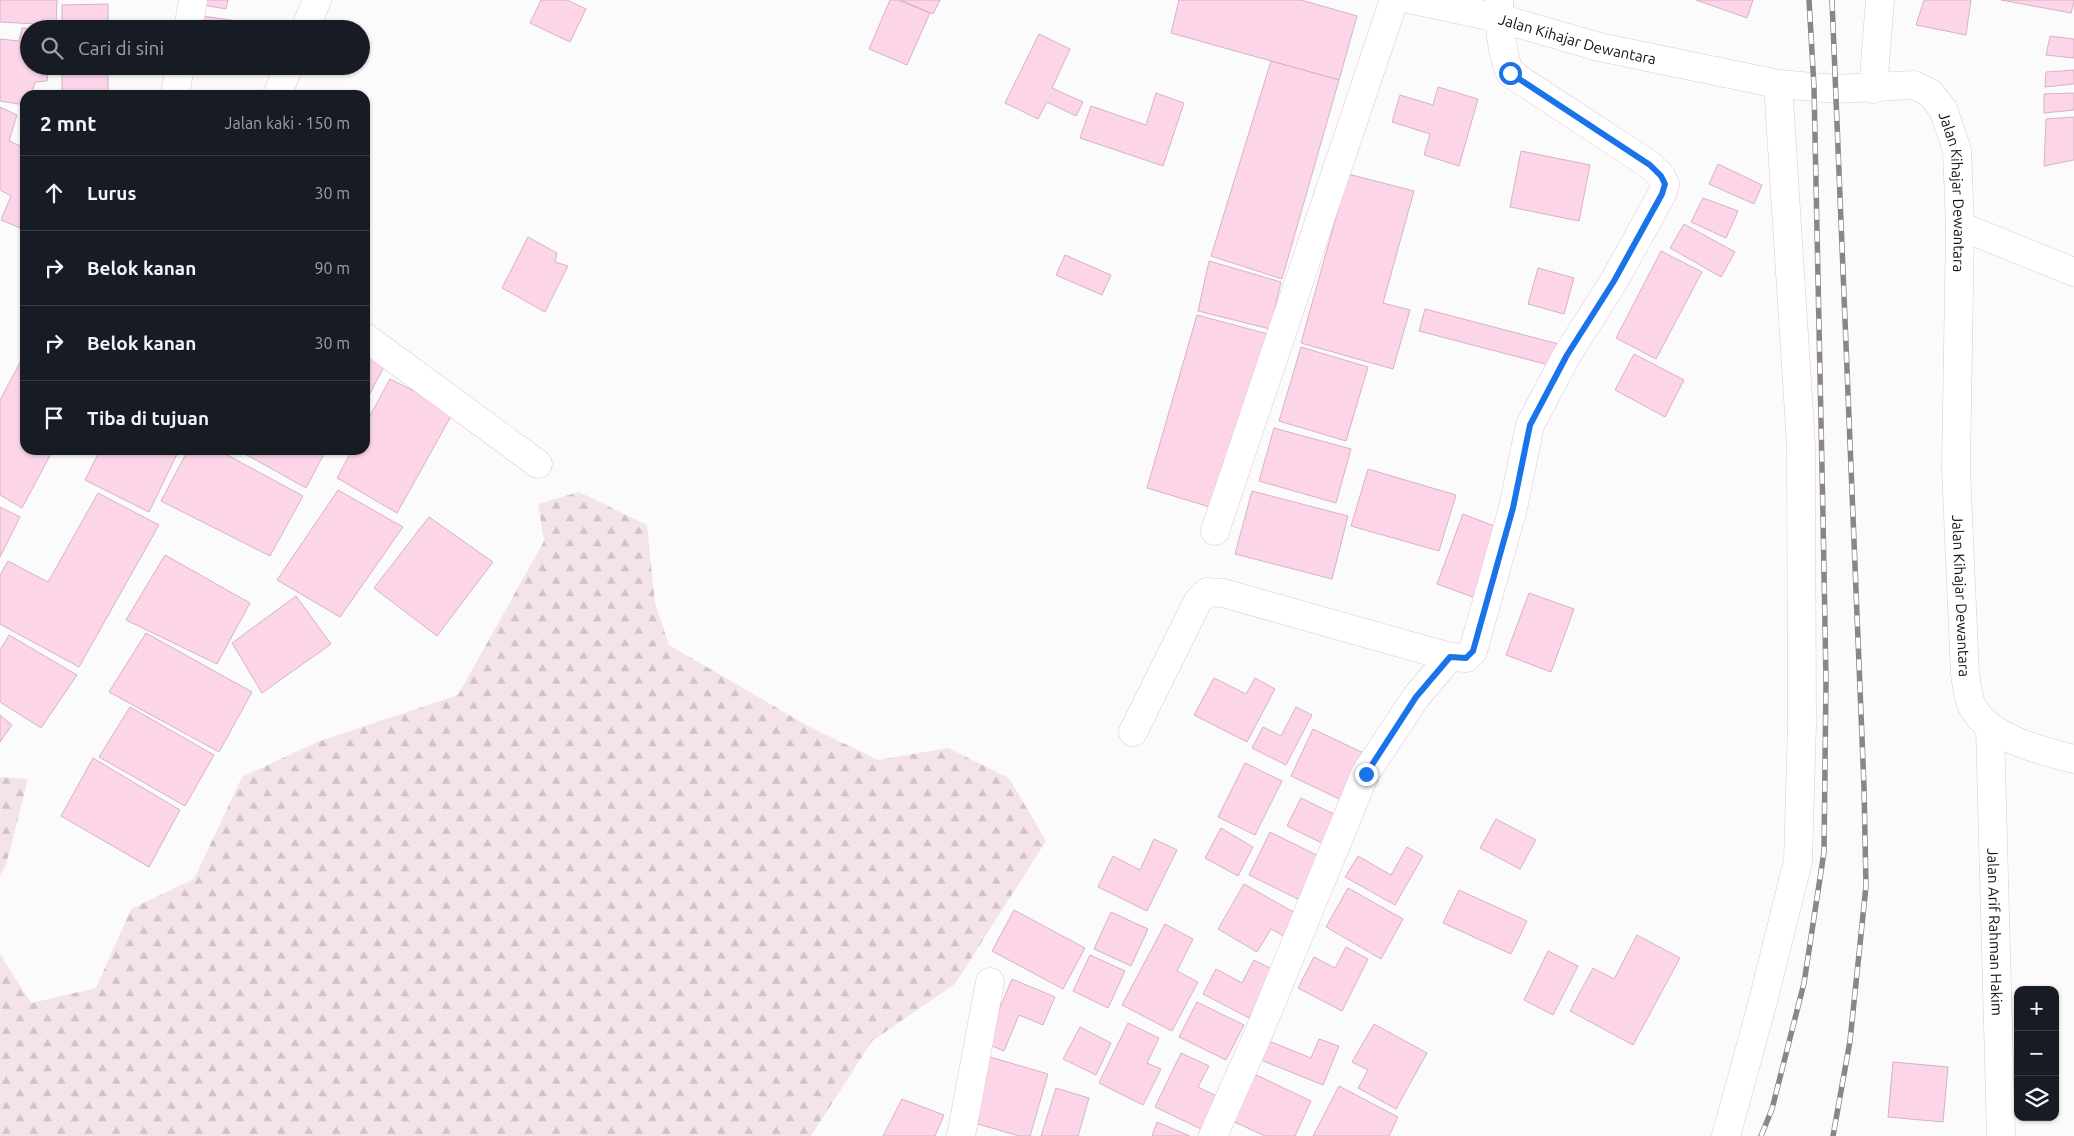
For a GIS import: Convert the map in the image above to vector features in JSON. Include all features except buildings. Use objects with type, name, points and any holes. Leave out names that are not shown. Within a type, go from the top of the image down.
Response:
[{"type":"street","points":[[190,20],[193,0]]},
{"type":"street","points":[[309,20],[318,0]]},
{"type":"street","points":[[1215,531],[1394,0]]},
{"type":"street","name":"Jalan Kihajar Dewantara","points":[[1413,0],[1499,9],[1599,47],[1778,84],[1836,89],[1914,86],[1930,93],[1943,109],[1956,150],[1960,226],[1956,469],[1965,675],[1972,706],[1990,728],[2049,753],[2074,759]]},
{"type":"street","points":[[1873,89],[1880,0]]},
{"type":"street","points":[[1133,732],[1198,602],[1207,592],[1223,593],[1450,657],[1466,658],[1473,651],[1513,508],[1530,425],[1567,355],[1623,264],[1662,194],[1665,184],[1661,176],[1650,165],[1510,73],[1506,63],[1499,9]]},
{"type":"street","points":[[176,90],[178,75]]},
{"type":"street","points":[[279,90],[285,75]]},
{"type":"street","points":[[1726,1136],[1762,1006],[1798,861],[1802,724],[1801,446],[1778,84]]},
{"type":"street","points":[[1960,226],[2074,272]]},
{"type":"street","points":[[370,341],[538,464]]},
{"type":"street","points":[[1213,1136],[1260,1030],[1366,774],[1416,697],[1450,657]]},
{"type":"street","name":"Jalan Arif Rahman Hakim","points":[[1990,728],[2001,1136]]},
{"type":"street","points":[[961,1136],[990,982]]},
{"type":"green space","points":[[579,492],[647,525],[655,603],[669,645],[808,726],[878,760],[948,748],[1009,778],[1046,841],[955,984],[872,1041],[811,1136],[0,1136],[0,954],[31,1003],[96,988],[131,909],[194,879],[242,777],[317,742],[458,695],[544,541],[538,504]]},
{"type":"green space","points":[[0,777],[28,779],[6,865],[0,876]]},
{"type":"railway","points":[[1761,1136],[1772,1109],[1804,983],[1824,852],[1826,680],[1814,87],[1809,0]]},
{"type":"railway","points":[[1832,0],[1864,787],[1866,886],[1850,1041],[1833,1136]]},
{"type":"route","points":[[1366,774],[1416,697],[1450,657],[1466,658],[1473,651],[1513,508],[1530,425],[1567,355],[1614,281],[1662,194],[1665,184],[1661,176],[1650,165],[1510,73]]}]
